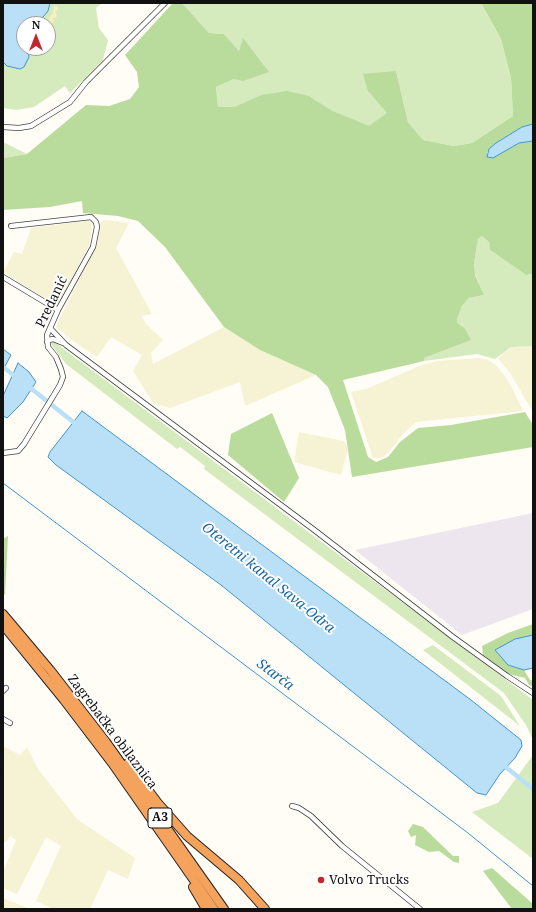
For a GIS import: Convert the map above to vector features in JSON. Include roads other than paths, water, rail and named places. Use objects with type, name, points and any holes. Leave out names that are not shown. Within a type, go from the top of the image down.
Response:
[{"type":"highway","name":"Zagrebačka obilaznica","points":[[3,614],[51,671],[106,742],[224,909]]},
{"type":"highway","name":"Zagrebačka obilaznica","points":[[3,626],[86,729],[144,808],[214,909]]},
{"type":"highway","points":[[106,742],[116,747],[157,802],[187,836],[238,880],[265,909]]},
{"type":"highway","points":[[144,808],[152,827],[185,874],[206,909]]},
{"type":"street","points":[[3,127],[19,128],[31,126],[70,102],[86,82],[165,3]]},
{"type":"street","name":"Predanić","points":[[3,453],[18,451],[24,444],[60,385],[63,377],[61,369],[47,342],[47,335],[58,310],[92,247],[97,227],[96,222],[91,217],[11,226]]},
{"type":"street","points":[[3,277],[58,310]]},
{"type":"street","points":[[50,328],[66,346]]},
{"type":"street","points":[[47,342],[51,339],[58,340],[313,529],[459,642],[507,676],[533,692]]},
{"type":"street","points":[[3,719],[10,723]]},
{"type":"street","points":[[292,806],[299,808],[311,816],[347,850],[420,909]]},
{"type":"water","points":[[3,3],[50,3],[48,11],[44,16],[16,16],[16,56],[29,56],[24,67],[20,69],[7,66],[3,62]]},
{"type":"water","points":[[533,124],[533,141],[519,143],[493,158],[487,157],[489,149],[496,143],[522,127]]},
{"type":"water","points":[[3,349],[11,355],[3,370]]},
{"type":"water","points":[[18,363],[29,372],[36,382],[23,402],[7,418],[3,416],[3,396]]},
{"type":"water","points":[[82,411],[471,700],[521,740],[522,746],[515,758],[500,774],[486,795],[477,793],[221,585],[56,465],[48,457],[50,452]]},
{"type":"water","points":[[533,635],[533,668],[524,670],[508,665],[495,650],[515,639]]},
{"type":"waterway","name":"Oteretni kanal Sava-Odra","points":[[3,367],[16,377]]},
{"type":"waterway","name":"Oteretni kanal Sava-Odra","points":[[28,386],[77,425]]},
{"type":"waterway","name":"Starča","points":[[3,483],[468,833],[533,886]]},
{"type":"waterway","name":"Oteretni kanal Sava-Odra","points":[[502,764],[533,789]]},
{"type":"place","name":"Volvo Trucks","points":[[321,880]]}]
